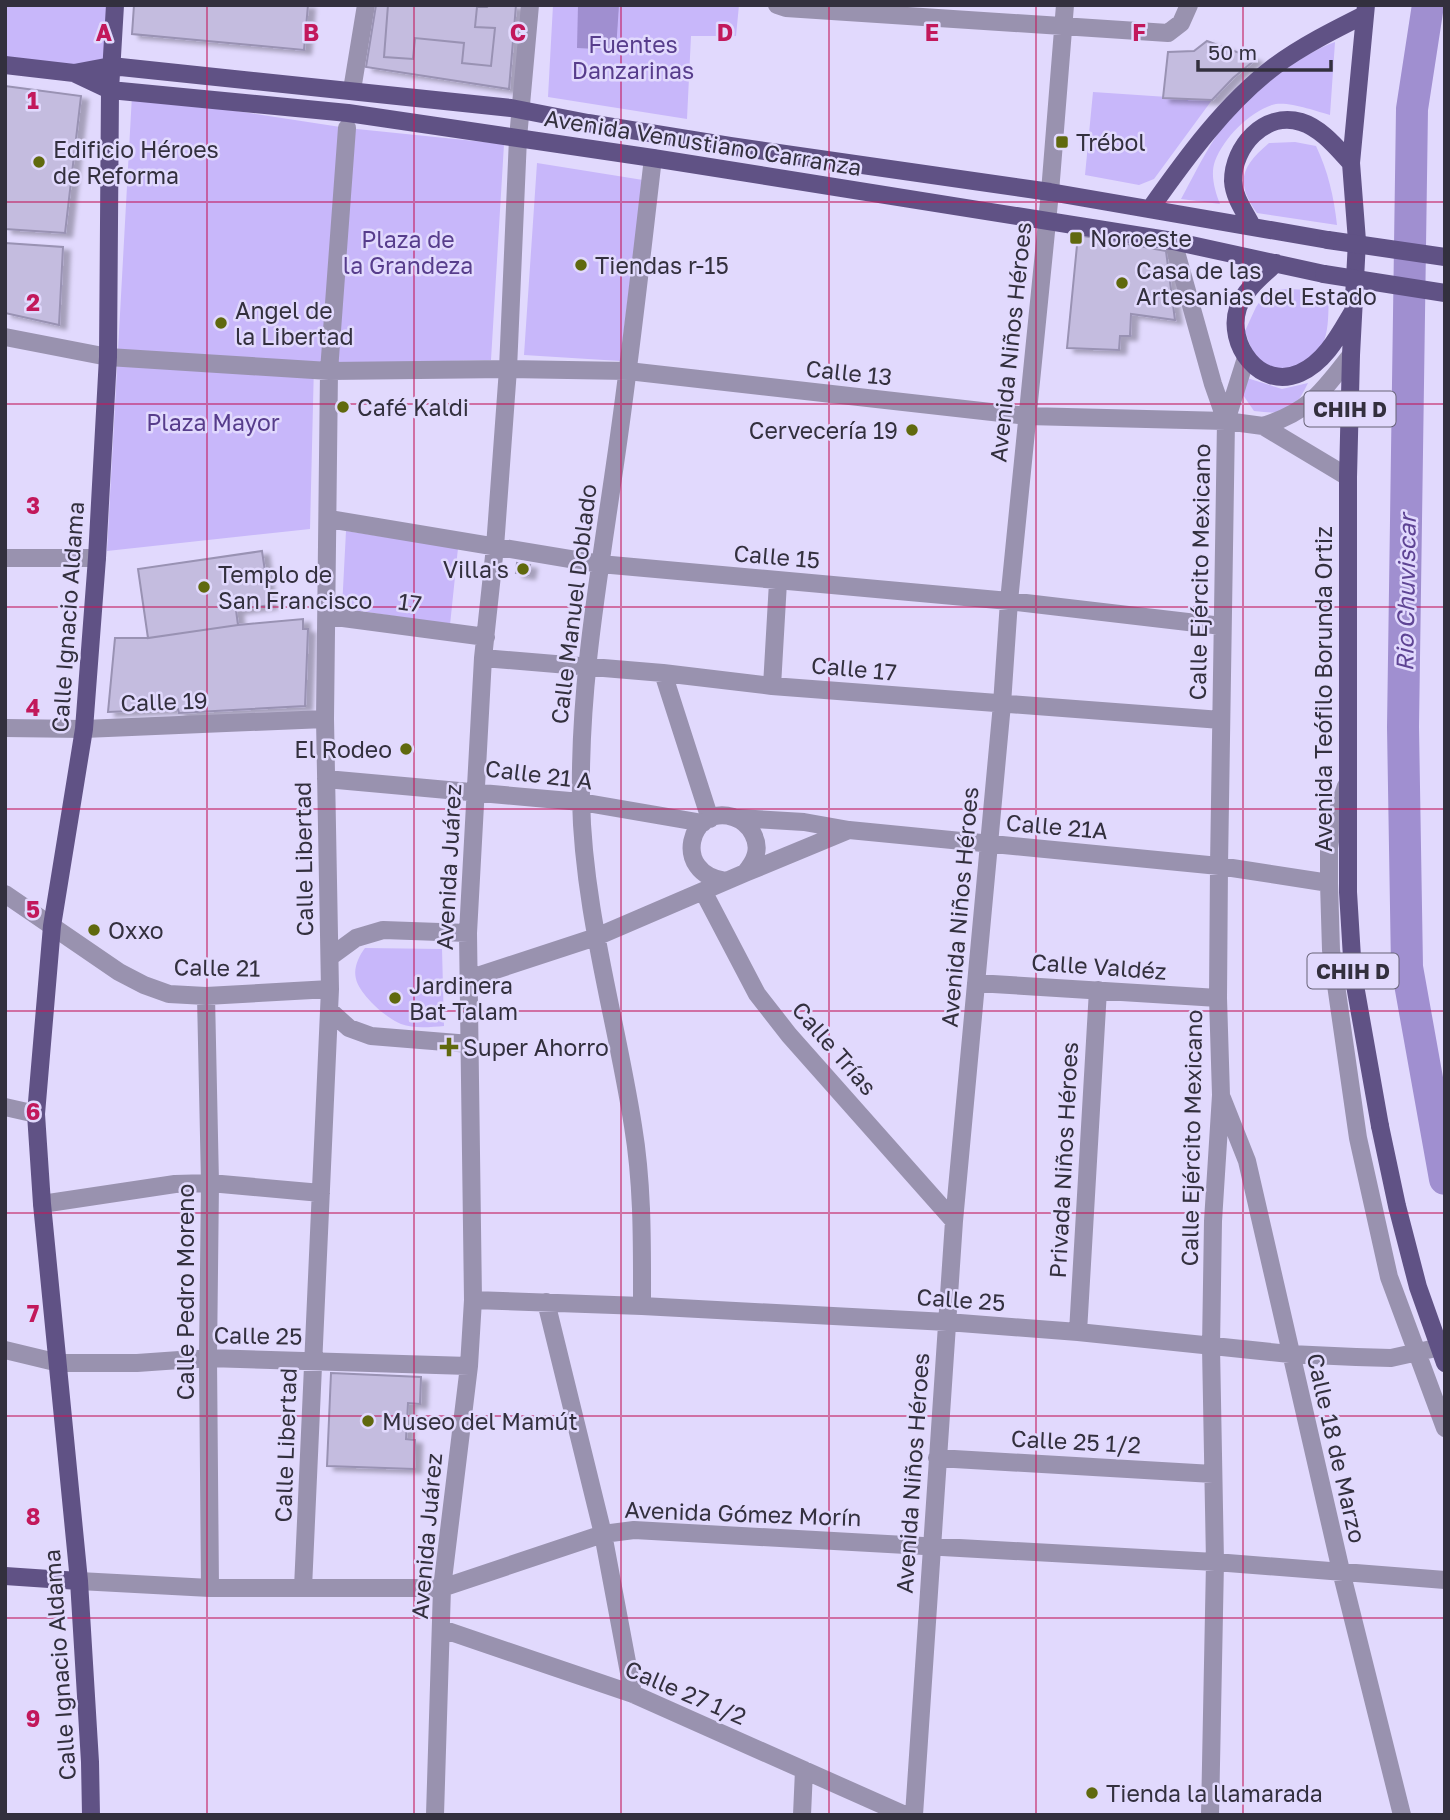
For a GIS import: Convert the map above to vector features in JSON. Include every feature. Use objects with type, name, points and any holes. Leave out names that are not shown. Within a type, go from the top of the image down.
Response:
[{"type":"main road","name":"Calle Ignacio Aldama","points":[[91,1815],[79,1581],[42,1204],[36,1114],[52,926],[85,729],[108,357],[110,90],[115,5]]},
{"type":"main road","name":"Avenida Teófilo Borunda Ortiz","points":[[1365,10],[1352,163],[1357,241],[1348,477],[1348,892],[1353,974],[1397,1206],[1418,1287],[1445,1363]]},
{"type":"main road","points":[[1150,209],[1194,149],[1230,107],[1275,67],[1365,10]]},
{"type":"main road","name":"Avenida Venustiano Carranza","points":[[5,65],[74,73],[111,66],[521,109],[588,124],[1050,192],[1328,240],[1445,257]]},
{"type":"main road","name":"Avenida Venustiano Carranza","points":[[74,73],[110,90],[348,113],[653,158],[1172,241],[1324,274],[1445,293]]},
{"type":"main road","points":[[1252,226],[1237,198],[1233,184],[1238,152],[1260,129],[1285,121],[1300,122],[1316,130],[1352,163]]},
{"type":"main road","points":[[1276,263],[1250,288],[1238,306],[1234,326],[1236,338],[1246,358],[1258,369],[1275,377],[1287,377],[1301,372],[1321,359],[1336,341],[1354,310]]},
{"type":"main road","name":"Avenida Gómez Morín","points":[[5,1576],[79,1581]]},
{"type":"street","points":[[352,90],[366,5]]},
{"type":"street","name":"Avenida Juárez","points":[[435,1815],[442,1588],[469,1366],[472,1300],[468,933],[475,791],[508,369],[517,138],[530,5]]},
{"type":"street","points":[[777,5],[786,8],[1168,33],[1177,27],[1189,5]]},
{"type":"street","name":"Avenida Niños Héroes","points":[[914,1815],[954,1221],[1065,5]]},
{"type":"street","name":"Calle Libertad","points":[[303,1588],[330,989],[325,719],[329,370],[347,128]]},
{"type":"street","name":"Calle Manuel Doblado","points":[[642,1306],[640,1177],[633,1125],[586,872],[581,802],[581,746],[585,667],[628,371],[653,158]]},
{"type":"street","points":[[1172,241],[1226,421]]},
{"type":"street","points":[[5,337],[108,357]]},
{"type":"street","points":[[1263,426],[1302,410],[1317,398],[1351,355]]},
{"type":"street","name":"Calle 13","points":[[108,357],[329,370],[628,371],[1027,416],[1226,421],[1263,426],[1348,477]]},
{"type":"street","points":[[1226,421],[1246,358]]},
{"type":"street","name":"Calle Ejército Mexicano","points":[[1210,1815],[1214,1562],[1211,1346],[1213,1220],[1221,1095],[1218,998],[1226,421]]},
{"type":"street","name":"Calle 15","points":[[329,519],[600,564],[1009,601],[1222,626]]},
{"type":"street","points":[[5,558],[97,558]]},
{"type":"street","points":[[772,686],[778,582]]},
{"type":"street","name":"17","points":[[328,616],[485,637]]},
{"type":"street","name":"Calle 17","points":[[484,658],[663,673],[772,686],[1221,720]]},
{"type":"street","points":[[663,673],[706,821]]},
{"type":"street","name":"Calle 19","points":[[5,728],[85,729],[325,719]]},
{"type":"street","name":"Calle 21 A","points":[[326,779],[581,802],[706,821]]},
{"type":"street","points":[[1348,783],[1332,828],[1329,883],[1331,950],[1358,1138],[1389,1277],[1445,1428]]},
{"type":"street","points":[[725,881],[713,880],[703,874],[692,855],[691,843],[695,832],[706,821],[729,816],[738,818],[749,826],[755,837],[757,850],[753,863],[745,873]]},
{"type":"street","name":"Calle 21A","points":[[738,818],[804,822],[849,830],[989,845],[1219,866],[1329,883]]},
{"type":"street","points":[[468,979],[596,937],[849,830]]},
{"type":"street","name":"Calle Trías","points":[[703,891],[757,994],[789,1035],[954,1221]]},
{"type":"street","name":"Calle 21","points":[[5,894],[119,972],[169,994],[206,996],[330,989]]},
{"type":"street","points":[[330,957],[356,938],[383,930],[468,933]]},
{"type":"street","name":"Calle Valdéz","points":[[976,983],[1218,998]]},
{"type":"street","name":"Privada Niños Héroes","points":[[1078,1332],[1098,990]]},
{"type":"street","name":"Calle Pedro Moreno","points":[[206,996],[211,1183],[208,1358],[210,1588]]},
{"type":"street","points":[[329,1010],[349,1028],[371,1036],[470,1044]]},
{"type":"street","name":"Calle 18 de Marzo","points":[[1221,1095],[1247,1161],[1341,1571],[1402,1815]]},
{"type":"street","points":[[5,1107],[36,1114]]},
{"type":"street","points":[[42,1204],[175,1184],[211,1183],[321,1194]]},
{"type":"street","name":"Calle 25","points":[[472,1300],[947,1322],[1078,1332],[1290,1354],[1391,1358],[1445,1346]]},
{"type":"street","points":[[546,1302],[603,1534],[633,1694]]},
{"type":"street","name":"Calle 25","points":[[5,1350],[59,1363],[137,1363],[208,1358],[469,1366]]},
{"type":"street","name":"Calle 25 1/2","points":[[937,1458],[1213,1474]]},
{"type":"street","name":"Avenida Gómez Morín","points":[[79,1581],[210,1588],[442,1588],[603,1534],[634,1530],[1214,1562],[1445,1580]]},
{"type":"street","name":"Calle 27 1/2","points":[[442,1629],[633,1694],[905,1815]]},
{"type":"street","points":[[802,1815],[804,1770]]},
{"type":"green space","points":[[5,5],[115,5],[111,66],[5,65]]},
{"type":"green space","name":"Fuentes Danzarinas","points":[[553,5],[739,5],[736,36],[691,36],[687,119],[548,97]]},
{"type":"green space","points":[[1335,42],[1330,115],[1285,104],[1272,105],[1254,114],[1238,127],[1215,161],[1213,177],[1220,204],[1181,199],[1215,138],[1237,110],[1286,69]]},
{"type":"green space","points":[[1093,92],[1212,100],[1154,179],[1139,185],[1085,175]]},
{"type":"green space","name":"Plaza Mayor","points":[[132,95],[347,128],[504,144],[491,360],[314,364],[310,529],[107,551]]},
{"type":"green space","points":[[1295,142],[1316,146],[1330,184],[1337,225],[1257,213],[1250,202],[1244,175],[1252,160],[1269,143]]},
{"type":"green space","points":[[537,163],[643,180],[620,361],[524,355]]},
{"type":"green space","points":[[1310,290],[1329,297],[1327,330],[1320,349],[1307,361],[1290,368],[1272,367],[1257,357],[1245,331],[1267,291]]},
{"type":"green space","points":[[1247,378],[1282,389],[1308,383],[1293,406],[1281,412],[1265,412],[1254,411],[1243,395]]},
{"type":"green space","points":[[346,531],[458,548],[450,625],[342,608]]},
{"type":"green space","points":[[365,948],[442,949],[444,1026],[406,1026],[374,1005],[358,985],[355,975],[357,962]]},
{"type":"shaded area","name":"Fuentes Danzarinas","points":[[578,5],[619,5],[616,50],[577,48]]},
{"type":"building","points":[[134,5],[308,5],[304,50],[132,34]]},
{"type":"building","points":[[376,5],[516,5],[509,89],[366,67]]},
{"type":"building","points":[[388,5],[489,5],[477,7],[475,27],[495,28],[491,66],[462,63],[464,43],[415,38],[413,59],[384,57]]},
{"type":"building","points":[[1207,41],[1256,59],[1212,100],[1163,98],[1168,52],[1194,51]]},
{"type":"building","name":"Edificio Héroes de Reforma","points":[[5,86],[81,96],[65,233],[5,229]]},
{"type":"building","name":"Casa de las Artesanias del Estado","points":[[1078,235],[1166,251],[1175,320],[1131,314],[1130,336],[1120,336],[1119,350],[1067,348]]},
{"type":"building","points":[[5,243],[63,247],[59,325],[5,313]]},
{"type":"building","name":"Templo de San Francisco","points":[[262,551],[270,605],[236,610],[238,625],[148,638],[138,569]]},
{"type":"building","name":"Villa's","points":[[517,563],[530,565],[528,575],[516,573]]},
{"type":"building","points":[[303,619],[303,629],[308,629],[305,706],[179,713],[178,709],[108,712],[115,638],[148,638]]},
{"type":"building","name":"Museo del Mamút","points":[[331,1373],[421,1377],[420,1404],[408,1403],[406,1439],[415,1440],[414,1469],[327,1466]]},
{"type":"waterway","name":"Rio Chuviscar","points":[[1428,5],[1412,109],[1403,727],[1407,967],[1445,1179]]},
{"type":"place","name":"Trébol","points":[[1062,142]]},
{"type":"place","name":"Edificio Héroes de Reforma","points":[[39,162]]},
{"type":"place","name":"Noroeste","points":[[1076,238]]},
{"type":"place","name":"Tiendas r-15","points":[[581,265]]},
{"type":"place","name":"Casa de las Artesanias del Estado","points":[[1122,283]]},
{"type":"place","name":"Angel de la Libertad","points":[[221,323]]},
{"type":"place","name":"Café Kaldi","points":[[343,407]]},
{"type":"place","name":"Cervecería 19","points":[[912,430]]},
{"type":"place","name":"Villa's","points":[[523,569]]},
{"type":"place","name":"Templo de San Francisco","points":[[204,587]]},
{"type":"place","name":"El Rodeo","points":[[406,749]]},
{"type":"place","name":"Oxxo","points":[[94,930]]},
{"type":"place","name":"Jardinera Bat Talam","points":[[395,998]]},
{"type":"place","name":"Super Ahorro","points":[[449,1047]]},
{"type":"place","name":"Museo del Mamút","points":[[368,1421]]},
{"type":"place","name":"Tienda la llamarada","points":[[1092,1793]]},
{"type":"park label","name":"Plaza de la Grandeza","points":[[408,252]]}]
